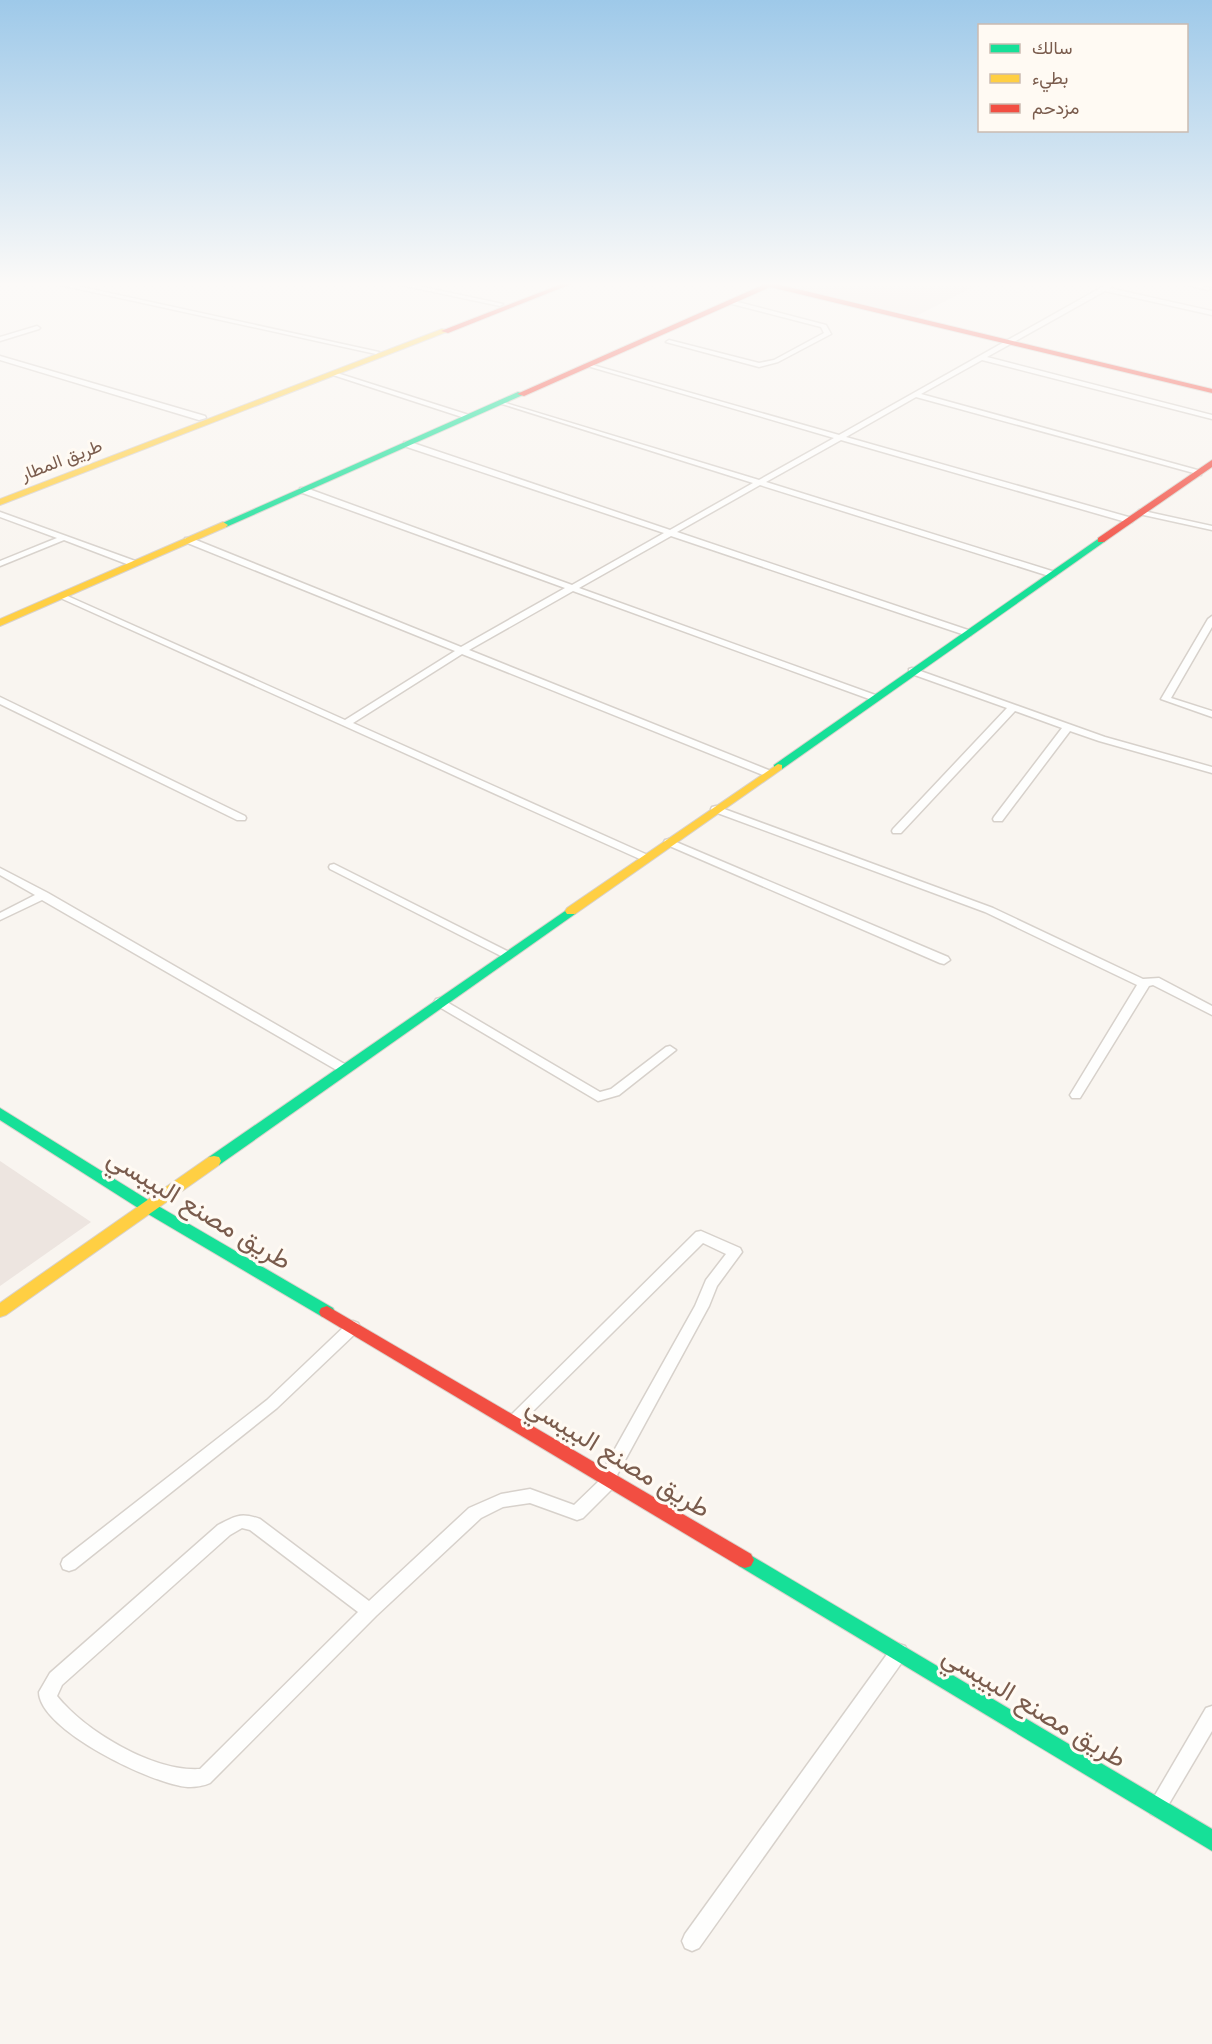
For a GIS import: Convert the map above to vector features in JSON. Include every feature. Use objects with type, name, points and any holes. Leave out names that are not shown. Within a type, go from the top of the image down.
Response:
[{"type":"main road","name":"طريق المطار","points":[[0,502],[313,377]]},
{"type":"main road","name":"طريق المطار","points":[[0,495],[202,418],[325,377]]},
{"type":"main road","points":[[0,623],[558,377]]},
{"type":"main road","points":[[1156,377],[1212,391]]},
{"type":"main road","points":[[0,1311],[1212,463]]},
{"type":"main road","name":"طريق مصنع البيبسي","points":[[0,1113],[147,1207],[610,1478],[1212,1841]]},
{"type":"street","points":[[65,377],[202,418]]},
{"type":"street","points":[[345,377],[468,417]]},
{"type":"street","points":[[631,377],[1129,520]]},
{"type":"street","points":[[345,724],[462,650],[673,534],[947,377]]},
{"type":"street","points":[[1058,377],[1212,417]]},
{"type":"street","points":[[916,395],[1198,473]]},
{"type":"street","points":[[501,402],[1052,574]]},
{"type":"street","points":[[407,444],[968,633]]},
{"type":"street","points":[[303,490],[875,698]]},
{"type":"street","points":[[1142,512],[1212,528]]},
{"type":"street","points":[[0,514],[135,564]]},
{"type":"street","points":[[0,564],[63,538]]},
{"type":"street","points":[[188,540],[767,773]]},
{"type":"street","points":[[60,596],[646,858]]},
{"type":"street","points":[[1212,619],[1166,699],[1212,714]]},
{"type":"street","points":[[912,671],[1068,727],[1212,770]]},
{"type":"street","points":[[0,700],[241,818]]},
{"type":"street","points":[[897,831],[1013,708]]},
{"type":"street","points":[[998,819],[1068,727]]},
{"type":"street","points":[[716,809],[981,907],[1142,983],[1155,981],[1212,1011]]},
{"type":"street","points":[[669,842],[944,960]]},
{"type":"street","points":[[334,867],[507,956]]},
{"type":"street","points":[[0,871],[344,1069]]},
{"type":"street","points":[[0,917],[44,895]]},
{"type":"street","points":[[1076,1095],[1143,987],[1142,983]]},
{"type":"street","points":[[440,1002],[598,1097],[615,1092],[670,1050]]},
{"type":"street","points":[[370,1611],[254,1524],[242,1521],[224,1530],[56,1679],[48,1692],[48,1698],[90,1737],[140,1765],[197,1779],[210,1772],[370,1611],[487,1505],[530,1496],[577,1513],[610,1478],[702,1306],[711,1284],[735,1252],[701,1236],[514,1421]]},
{"type":"street","points":[[69,1564],[272,1404],[353,1327]]},
{"type":"street","points":[[692,1941],[899,1652]]},
{"type":"street","points":[[1157,1808],[1212,1714]]},
{"type":"shaded area","points":[[0,1161],[91,1222],[0,1286]]},
{"type":"traffic: fast","points":[[223,525],[521,394]]},
{"type":"traffic: fast","points":[[778,767],[1101,540]]},
{"type":"traffic: fast","points":[[214,1161],[571,911]]},
{"type":"traffic: fast","points":[[0,1113],[148,1207],[327,1312]]},
{"type":"traffic: fast","points":[[745,1560],[1212,1841]]},
{"type":"traffic: slow","points":[[0,502],[324,377]]},
{"type":"traffic: slow","points":[[0,623],[223,525]]},
{"type":"traffic: slow","points":[[571,911],[778,767]]},
{"type":"traffic: slow","points":[[0,1311],[214,1161]]},
{"type":"traffic: jam","points":[[521,394],[559,377]]},
{"type":"traffic: jam","points":[[1155,377],[1212,391]]},
{"type":"traffic: jam","points":[[1101,540],[1212,463]]},
{"type":"traffic: jam","points":[[327,1312],[745,1560]]}]
